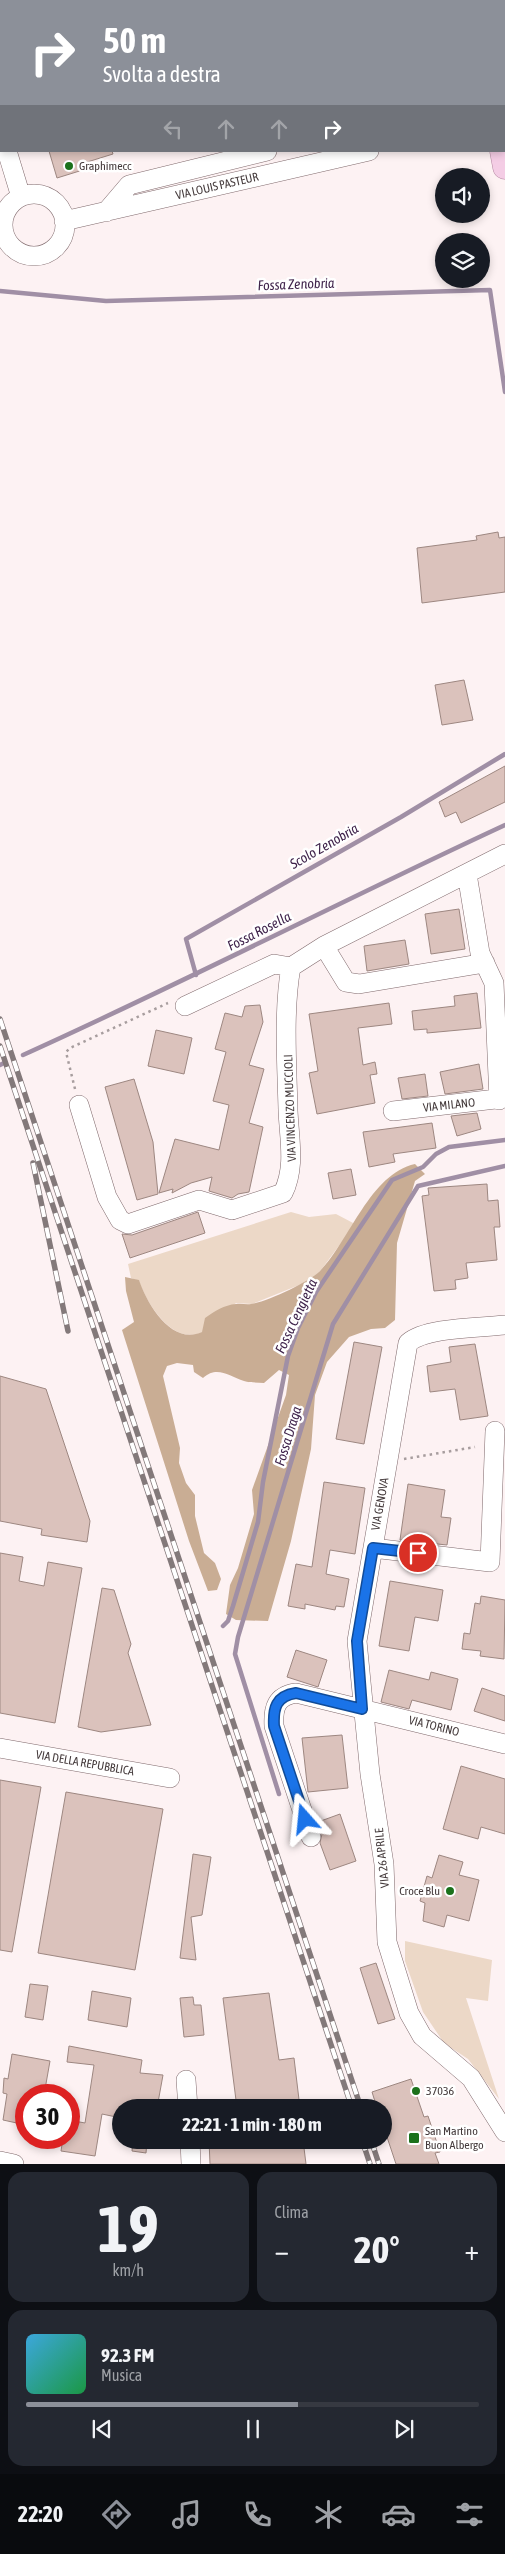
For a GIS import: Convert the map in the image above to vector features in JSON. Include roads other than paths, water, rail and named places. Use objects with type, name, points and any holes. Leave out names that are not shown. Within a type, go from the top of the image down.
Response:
[{"type":"main road","points":[[502,152],[505,167]]},
{"type":"street","points":[[8,152],[21,197]]},
{"type":"street","points":[[106,212],[129,185],[263,152]]},
{"type":"street","name":"VIA LOUIS PASTEUR","points":[[64,221],[365,152]]},
{"type":"street","points":[[40,194],[49,198],[62,212],[64,221],[60,241],[53,249],[34,256],[24,254],[8,241],[4,232],[6,211],[21,197],[40,194]]},
{"type":"street","points":[[185,1006],[274,964],[291,967],[324,946],[505,854]]},
{"type":"street","points":[[467,874],[480,953],[494,983],[502,1099]]},
{"type":"street","points":[[324,946],[346,982],[359,984],[485,963]]},
{"type":"street","name":"VIA VINCENZO MUCCIOLI","points":[[79,1105],[107,1197],[120,1220],[128,1224],[200,1200],[232,1210],[283,1193],[291,1170],[288,1011],[288,985],[291,967]]},
{"type":"street","name":"VIA MILANO","points":[[393,1111],[502,1099]]},
{"type":"street","name":"VIA GENOVA","points":[[495,1432],[490,1562],[373,1548],[408,1343],[416,1336],[435,1332],[505,1325]]},
{"type":"street","name":"VIA 26 APRILE","points":[[373,1548],[357,1641],[362,1709],[384,1864],[387,1942],[409,2013],[422,2036],[471,2078],[502,2123]]},
{"type":"street","name":"VIA TORINO","points":[[311,1837],[274,1726],[273,1712],[277,1702],[288,1694],[296,1693],[505,1744]]},
{"type":"street","name":"VIA DELLA REPUBBLICA","points":[[0,1748],[170,1778]]},
{"type":"street","points":[[186,2080],[187,2099]]},
{"type":"street","points":[[190,2149],[191,2164]]},
{"type":"street","points":[[0,2161],[14,2164]]},
{"type":"waterway","name":"Fossa Zenobria","points":[[0,291],[106,301],[490,290],[505,392]]},
{"type":"waterway","name":"Scolo Zenobria","points":[[196,975],[186,939],[401,817],[505,754]]},
{"type":"waterway","name":"Fossa Rosella","points":[[23,1055],[144,999],[505,825]]},
{"type":"waterway","name":"Fossa Rosella","points":[[0,1065],[4,1063]]},
{"type":"waterway","name":"Fossa Cengietta","points":[[223,1626],[228,1621],[258,1522],[263,1482],[288,1356],[298,1328],[316,1292],[392,1180],[423,1167],[436,1154],[449,1147],[505,1140]]},
{"type":"waterway","name":"Fossa Draga","points":[[279,1794],[235,1654],[238,1637],[333,1324],[418,1186],[505,1166]]},
{"type":"railway","points":[[0,1019],[358,2099]]},
{"type":"railway","points":[[0,1046],[349,2099]]},
{"type":"railway","points":[[33,1163],[68,1331]]},
{"type":"railway","points":[[365,2149],[370,2164]]},
{"type":"railway","points":[[374,2149],[379,2164]]},
{"type":"place","name":"Graphimecc","points":[[69,166]]},
{"type":"place","name":"Croce Blu","points":[[450,1891]]},
{"type":"place","name":"37036","points":[[416,2091]]},
{"type":"place","name":"San Martino Buon Albergo","points":[[414,2138]]}]
